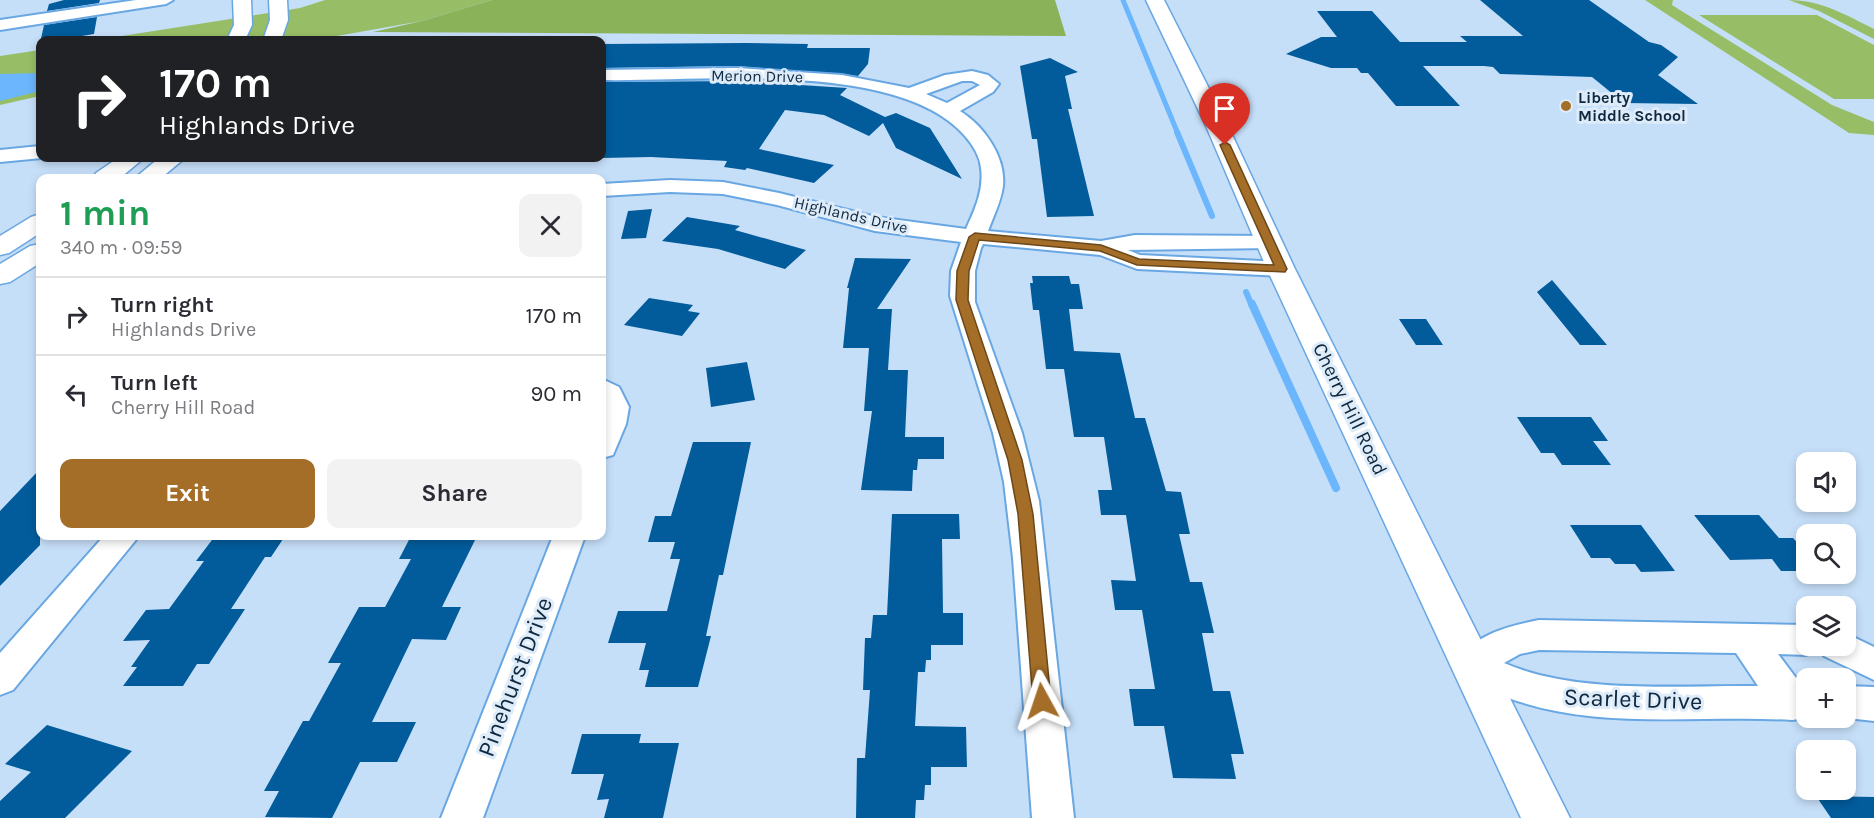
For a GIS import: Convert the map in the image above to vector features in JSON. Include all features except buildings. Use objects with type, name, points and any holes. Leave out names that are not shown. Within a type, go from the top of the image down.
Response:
[{"type":"main road","points":[[238,36],[243,25],[242,0]]},
{"type":"main road","points":[[273,36],[279,20],[278,0]]},
{"type":"main road","name":"Cherry Hill Road","points":[[1155,0],[1217,126],[1275,256],[1546,818]]},
{"type":"main road","points":[[110,174],[127,162]]},
{"type":"main road","points":[[152,174],[168,162]]},
{"type":"main road","points":[[0,247],[36,224]]},
{"type":"main road","points":[[0,276],[36,254]]},
{"type":"street","points":[[3,20],[166,0]]},
{"type":"street","name":"Merion Drive","points":[[606,75],[823,78],[911,94],[930,100],[949,110],[978,138],[991,160],[992,190],[963,271],[962,300],[1015,460],[1025,514],[1053,818]]},
{"type":"street","points":[[911,94],[959,76],[986,79],[990,84],[949,110]]},
{"type":"street","points":[[0,156],[36,152]]},
{"type":"street","name":"Highlands Drive","points":[[606,190],[670,186],[723,188],[759,194],[875,224],[975,237],[1101,248],[1137,262],[1275,256]]},
{"type":"street","points":[[606,391],[613,396],[616,405],[606,436]]},
{"type":"street","points":[[0,679],[120,540]]},
{"type":"street","name":"Pinehurst Drive","points":[[462,818],[566,540]]},
{"type":"street","points":[[1474,666],[1498,646],[1514,639],[1539,636],[1796,640]]},
{"type":"street","name":"Scarlet Drive","points":[[1746,639],[1796,699]]},
{"type":"street","points":[[1856,656],[1874,666]]},
{"type":"street","name":"Scarlet Drive","points":[[1474,666],[1524,689],[1574,700],[1796,703]]},
{"type":"street","points":[[1856,703],[1874,704]]},
{"type":"green space","points":[[325,0],[492,0],[422,21],[337,36],[122,36],[300,8]]},
{"type":"green space","points":[[492,0],[1055,0],[1066,36],[373,32],[422,21]]},
{"type":"green space","points":[[1645,0],[1673,0],[1672,5],[1832,105],[1874,122],[1874,135],[1849,133]]},
{"type":"green space","points":[[1789,0],[1823,5],[1843,14],[1874,29],[1874,39],[1819,11]]},
{"type":"green space","points":[[1699,15],[1817,15],[1874,45],[1874,99],[1834,99]]},
{"type":"green space","points":[[36,51],[36,97],[0,105],[0,56]]},
{"type":"water","points":[[36,73],[36,92],[0,101],[0,74]]},
{"type":"waterway","points":[[1123,0],[1178,134]]},
{"type":"waterway","points":[[1177,132],[1212,216]]},
{"type":"waterway","points":[[1246,292],[1252,306]]},
{"type":"waterway","points":[[1252,304],[1336,488]]},
{"type":"place","name":"Liberty Middle School","points":[[1566,106]]},
{"type":"route","points":[[1042,701],[1025,514],[1015,460],[962,300],[963,271],[967,255],[975,237],[1101,248],[1137,262],[1281,269],[1225,145]]}]
